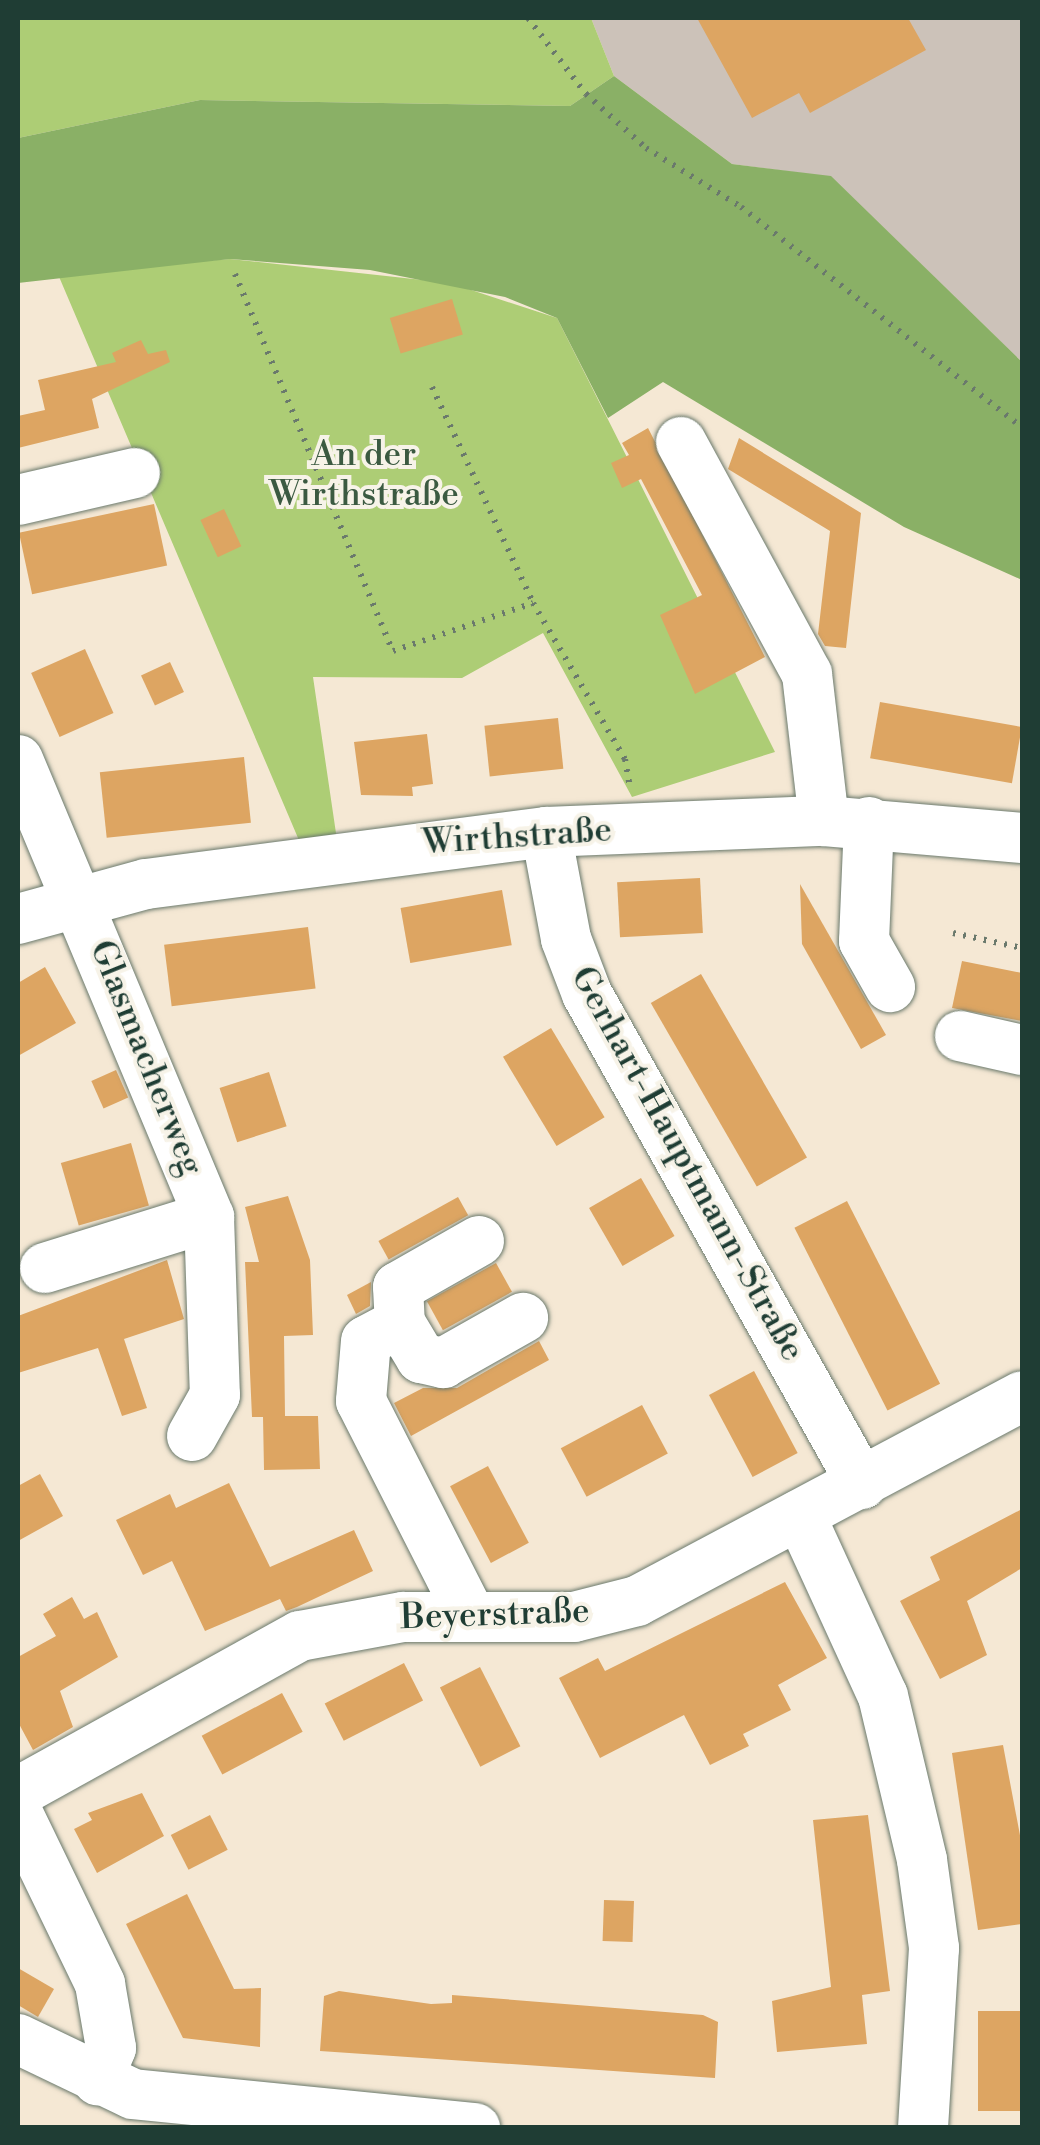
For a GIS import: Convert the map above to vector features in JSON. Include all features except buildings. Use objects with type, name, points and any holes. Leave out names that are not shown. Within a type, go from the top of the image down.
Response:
[{"type":"street","points":[[681,442],[807,674],[847,822],[864,941],[890,987]]},
{"type":"street","points":[[18,500],[135,473]]},
{"type":"street","name":"Glasmacherweg","points":[[18,760],[82,898],[209,1217],[216,1395],[192,1436]]},
{"type":"street","name":"Wirthstraße","points":[[18,919],[82,898],[364,850],[546,832],[847,822],[1022,838]]},
{"type":"street","name":"Gerhart-Hauptmann-Straße","points":[[546,832],[566,939],[587,994],[862,1484]]},
{"type":"street","points":[[960,1036],[1022,1050]]},
{"type":"street","name":"Glasmacherweg","points":[[45,1268],[209,1217]]},
{"type":"street","points":[[479,1241],[398,1287],[400,1323],[421,1358],[444,1364],[524,1318]]},
{"type":"street","points":[[400,1323],[366,1341],[361,1401],[471,1617]]},
{"type":"street","name":"Beyerstraße","points":[[18,1792],[300,1636],[403,1617],[606,1611],[862,1484],[1022,1396]]},
{"type":"street","points":[[800,1515],[883,1696],[915,1826],[934,1948],[923,2128]]},
{"type":"street","points":[[18,1814],[100,1984],[111,2048],[98,2081]]},
{"type":"street","points":[[18,2039],[160,2113],[476,2128]]},
{"type":"path","points":[[528,18],[586,94],[646,148],[741,207],[1022,427]]},
{"type":"path","points":[[235,274],[393,651],[534,603]]},
{"type":"path","points":[[432,387],[534,603],[625,760],[634,828]]},
{"type":"path","points":[[953,933],[1022,948]]},
{"type":"shaded area","points":[[591,18],[1022,18],[1022,362],[831,177],[732,164],[614,76]]},
{"type":"green space","points":[[18,18],[591,18],[614,76],[570,106],[200,100],[18,138]]},
{"type":"green space","points":[[614,76],[732,164],[831,176],[1022,362],[1022,580],[904,527],[663,382],[608,418],[557,318],[505,297],[370,270],[230,259],[18,283],[18,138],[200,100],[570,106]]},
{"type":"green space","name":"An der Wirthstraße","points":[[230,259],[450,283],[557,318],[775,752],[632,797],[543,633],[462,678],[313,677],[337,840],[301,845],[57,272]]}]
